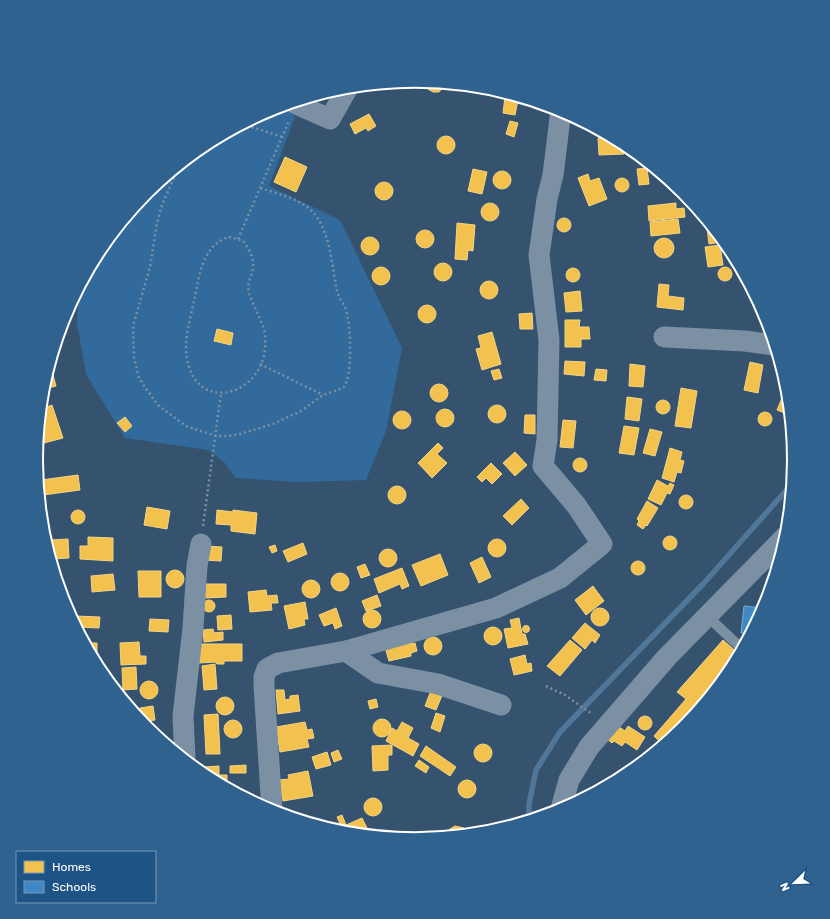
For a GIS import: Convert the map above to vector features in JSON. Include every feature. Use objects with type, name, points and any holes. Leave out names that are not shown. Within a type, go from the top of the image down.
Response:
[{"type":"street","points":[[300,106],[330,119],[344,95]]},
{"type":"street","points":[[272,802],[264,686],[264,677],[267,669],[278,664],[346,651],[496,608],[560,578],[602,544],[576,505],[543,466],[546,440],[549,340],[538,255],[547,199],[553,175],[560,117]]},
{"type":"street","points":[[664,337],[745,341],[768,344]]},
{"type":"street","points":[[186,752],[183,716],[194,628],[197,566],[201,544]]},
{"type":"street","points":[[564,800],[570,780],[589,747],[635,691],[777,545]]},
{"type":"street","points":[[346,651],[378,673],[438,684],[501,705]]},
{"type":"lane","points":[[707,616],[738,644]]},
{"type":"path","points":[[238,239],[295,107]]},
{"type":"path","points":[[250,126],[283,136]]},
{"type":"path","points":[[175,176],[162,205],[157,223],[150,267],[133,326],[132,345],[140,378],[158,405],[186,426],[216,436],[240,434],[273,424],[301,410],[323,395],[337,391],[346,385],[350,338],[346,310],[337,293],[329,247],[316,217],[307,207],[260,188]]},
{"type":"path","points":[[229,237],[238,239],[243,241],[252,258],[253,266],[248,284],[249,292],[261,321],[265,336],[264,352],[260,364],[251,381],[232,392],[221,393],[202,388],[195,380],[189,366],[186,347],[199,275],[206,254],[222,239],[229,237]]},
{"type":"path","points":[[260,364],[323,395]]},
{"type":"path","points":[[201,544],[221,393]]},
{"type":"path","points":[[546,686],[565,695],[593,714]]},
{"type":"shaded area","points":[[289,109],[295,117],[269,186],[340,220],[402,348],[386,431],[366,480],[299,482],[236,478],[224,462],[208,450],[125,438],[86,374],[77,323],[78,301],[93,273],[120,233],[152,196],[189,164],[208,150],[250,126]]},
{"type":"building: Homes","points":[[442,88],[439,92],[433,92],[428,89]]},
{"type":"building: Homes","points":[[505,99],[518,102],[515,115],[503,113]]},
{"type":"building: Homes","points":[[369,114],[376,126],[368,131],[366,128],[355,134],[350,124]]},
{"type":"building: Homes","points":[[510,121],[518,123],[514,137],[506,134]]},
{"type":"building: Homes","points":[[446,136],[452,139],[455,145],[452,151],[446,154],[440,151],[437,145],[440,139]]},
{"type":"building: Homes","points":[[598,138],[603,138],[624,151],[624,154],[599,155]]},
{"type":"building: Homes","points":[[285,157],[307,167],[296,192],[274,182]]},
{"type":"building: Homes","points":[[473,169],[487,172],[482,194],[468,191]]},
{"type":"building: Homes","points":[[637,169],[647,169],[649,184],[639,185]]},
{"type":"building: Homes","points":[[502,171],[508,174],[511,180],[508,186],[502,189],[496,186],[493,180],[496,174]]},
{"type":"building: Homes","points":[[588,174],[590,181],[599,178],[607,199],[589,206],[578,178]]},
{"type":"building: Homes","points":[[619,178],[625,178],[629,182],[629,188],[625,192],[619,192],[615,188],[615,182]]},
{"type":"building: Homes","points":[[384,182],[390,185],[393,191],[390,197],[384,200],[378,197],[375,191],[378,185]]},
{"type":"building: Homes","points":[[490,203],[496,206],[499,212],[496,218],[490,221],[484,218],[481,212],[484,206]]},
{"type":"building: Homes","points":[[676,203],[676,209],[684,208],[685,217],[649,221],[648,206]]},
{"type":"building: Homes","points":[[561,218],[567,218],[571,222],[571,228],[567,232],[561,232],[557,228],[557,222]]},
{"type":"building: Homes","points":[[678,219],[680,233],[651,236],[650,222]]},
{"type":"building: Homes","points":[[457,223],[475,225],[473,251],[468,250],[467,260],[455,259]]},
{"type":"building: Homes","points":[[707,229],[717,243],[709,244]]},
{"type":"building: Homes","points":[[425,230],[431,233],[434,239],[431,245],[425,248],[419,245],[416,239],[419,233]]},
{"type":"building: Homes","points":[[370,237],[376,240],[379,246],[376,252],[370,255],[364,252],[361,246],[364,240]]},
{"type":"building: Homes","points":[[664,238],[671,241],[674,248],[671,255],[664,258],[657,255],[654,248],[657,241]]},
{"type":"building: Homes","points":[[719,245],[720,248],[723,265],[708,267],[705,247]]},
{"type":"building: Homes","points":[[443,263],[449,266],[452,272],[449,278],[443,281],[437,278],[434,272],[437,266]]},
{"type":"building: Homes","points":[[381,267],[387,270],[390,276],[387,282],[381,285],[375,282],[372,276],[375,270]]},
{"type":"building: Homes","points":[[722,267],[728,267],[732,271],[732,277],[728,281],[722,281],[718,277],[718,271]]},
{"type":"building: Homes","points":[[570,268],[576,268],[580,272],[580,278],[576,282],[570,282],[566,278],[566,272]]},
{"type":"building: Homes","points":[[489,281],[495,284],[498,290],[495,296],[489,299],[483,296],[480,290],[483,284]]},
{"type":"building: Homes","points":[[659,284],[669,285],[668,296],[684,298],[683,310],[657,307]]},
{"type":"building: Homes","points":[[580,291],[582,311],[566,312],[564,293]]},
{"type":"building: Homes","points":[[427,305],[433,308],[436,314],[433,320],[427,323],[421,320],[418,314],[421,308]]},
{"type":"building: Homes","points":[[532,313],[533,329],[520,329],[519,314]]},
{"type":"building: Homes","points":[[565,320],[580,320],[579,327],[589,327],[590,339],[581,339],[581,347],[565,347]]},
{"type":"building: Homes","points":[[217,329],[233,333],[231,345],[214,341]]},
{"type":"building: Homes","points":[[492,332],[501,364],[482,370],[476,349],[481,348],[478,336]]},
{"type":"building: Homes","points":[[565,361],[585,362],[584,376],[564,374]]},
{"type":"building: Homes","points":[[750,362],[763,365],[758,393],[744,390]]},
{"type":"building: Homes","points":[[630,364],[645,366],[643,387],[629,386]]},
{"type":"building: Homes","points":[[499,369],[502,378],[494,380],[491,371]]},
{"type":"building: Homes","points":[[596,369],[607,370],[606,381],[594,380]]},
{"type":"building: Homes","points":[[53,375],[56,386],[50,388]]},
{"type":"building: Homes","points":[[439,384],[445,387],[448,393],[445,399],[439,402],[433,399],[430,393],[433,387]]},
{"type":"building: Homes","points":[[681,388],[697,391],[691,428],[675,426]]},
{"type":"building: Homes","points":[[627,397],[642,399],[639,421],[625,419]]},
{"type":"building: Homes","points":[[782,398],[784,413],[777,410]]},
{"type":"building: Homes","points":[[660,400],[666,400],[670,404],[670,410],[666,414],[660,414],[656,410],[656,404]]},
{"type":"building: Homes","points":[[52,405],[63,438],[44,443],[44,435],[47,407]]},
{"type":"building: Homes","points":[[497,405],[503,408],[506,414],[503,420],[497,423],[491,420],[488,414],[491,408]]},
{"type":"building: Homes","points":[[445,409],[451,412],[454,418],[451,424],[445,427],[439,424],[436,418],[439,412]]},
{"type":"building: Homes","points":[[402,411],[408,414],[411,420],[408,426],[402,429],[396,426],[393,420],[396,414]]},
{"type":"building: Homes","points":[[762,412],[768,412],[772,416],[772,422],[768,426],[762,426],[758,422],[758,416]]},
{"type":"building: Homes","points":[[525,415],[535,415],[535,434],[524,433]]},
{"type":"building: Homes","points":[[125,417],[132,426],[125,432],[117,423]]},
{"type":"building: Homes","points":[[563,420],[576,421],[573,448],[560,447]]},
{"type":"building: Homes","points":[[624,426],[639,428],[634,455],[619,453]]},
{"type":"building: Homes","points":[[650,429],[662,432],[655,456],[643,453]]},
{"type":"building: Homes","points":[[438,443],[443,448],[437,454],[447,463],[432,478],[418,463]]},
{"type":"building: Homes","points":[[670,448],[682,452],[680,460],[684,461],[681,473],[677,472],[674,482],[662,478]]},
{"type":"building: Homes","points":[[515,452],[527,465],[515,476],[503,463]]},
{"type":"building: Homes","points":[[577,458],[583,458],[587,462],[587,468],[583,472],[577,472],[573,468],[573,462]]},
{"type":"building: Homes","points":[[491,463],[502,474],[492,484],[486,478],[482,482],[477,477]]},
{"type":"building: Homes","points":[[78,475],[80,490],[45,495],[44,480]]},
{"type":"building: Homes","points":[[657,480],[668,486],[670,483],[674,485],[670,494],[667,493],[661,505],[648,499]]},
{"type":"building: Homes","points":[[397,486],[403,489],[406,495],[403,501],[397,504],[391,501],[388,495],[391,489]]},
{"type":"building: Homes","points":[[683,495],[689,495],[693,499],[693,505],[689,509],[683,509],[679,505],[679,499]]},
{"type":"building: Homes","points":[[521,499],[529,508],[512,525],[503,516]]},
{"type":"building: Homes","points":[[647,501],[658,508],[647,526],[646,525],[643,529],[637,525],[639,521],[637,519]]},
{"type":"building: Homes","points":[[147,507],[170,511],[167,529],[144,525]]},
{"type":"building: Homes","points":[[78,510],[83,512],[85,517],[83,522],[78,524],[73,522],[71,517],[73,512]]},
{"type":"building: Homes","points":[[217,510],[257,513],[255,534],[231,531],[231,525],[216,524]]},
{"type":"building: Homes","points":[[667,536],[673,536],[677,540],[677,546],[673,550],[667,550],[663,546],[663,540]]},
{"type":"building: Homes","points":[[88,537],[113,538],[113,561],[80,559],[80,546],[88,546]]},
{"type":"building: Homes","points":[[68,539],[69,558],[57,559],[52,540]]},
{"type":"building: Homes","points":[[497,539],[503,542],[506,548],[503,554],[497,557],[491,554],[488,548],[491,542]]},
{"type":"building: Homes","points":[[303,543],[307,554],[288,562],[283,551]]},
{"type":"building: Homes","points":[[275,545],[277,551],[272,553],[269,547]]},
{"type":"building: Homes","points":[[205,546],[222,547],[221,561],[203,560]]},
{"type":"building: Homes","points":[[388,549],[394,552],[397,558],[394,564],[388,567],[382,564],[379,558],[382,552]]},
{"type":"building: Homes","points":[[440,554],[448,575],[421,586],[412,565]]},
{"type":"building: Homes","points":[[482,557],[491,577],[479,583],[470,563]]},
{"type":"building: Homes","points":[[635,561],[641,561],[645,565],[645,571],[641,575],[635,575],[631,571],[631,565]]},
{"type":"building: Homes","points":[[365,564],[370,575],[361,578],[357,567]]},
{"type":"building: Homes","points":[[402,568],[409,586],[402,589],[400,584],[379,593],[374,579]]},
{"type":"building: Homes","points":[[175,570],[181,573],[184,579],[181,585],[175,588],[169,585],[166,579],[169,573]]},
{"type":"building: Homes","points":[[138,571],[161,571],[161,597],[139,597]]},
{"type":"building: Homes","points":[[340,573],[346,576],[349,582],[346,588],[340,591],[334,588],[331,582],[334,576]]},
{"type":"building: Homes","points":[[113,574],[115,590],[92,592],[91,576]]},
{"type":"building: Homes","points":[[311,580],[317,583],[320,589],[317,595],[311,598],[305,595],[302,589],[305,583]]},
{"type":"building: Homes","points":[[203,584],[226,584],[226,597],[204,598]]},
{"type":"building: Homes","points":[[593,586],[604,601],[586,615],[575,600]]},
{"type":"building: Homes","points":[[266,590],[267,596],[277,595],[278,603],[271,603],[272,610],[250,612],[248,592]]},
{"type":"building: Homes","points":[[377,595],[381,606],[366,611],[362,601]]},
{"type":"building: Homes","points":[[207,600],[211,600],[215,606],[211,612],[207,612],[203,608],[203,604]]},
{"type":"building: Homes","points":[[305,602],[308,619],[304,619],[305,625],[289,629],[284,606]]},
{"type":"building: Homes","points":[[336,608],[342,626],[335,629],[333,623],[324,626],[319,615]]},
{"type":"building: Homes","points":[[600,608],[606,611],[609,617],[606,623],[600,626],[594,623],[591,617],[594,611]]},
{"type":"building: Homes","points":[[372,610],[378,613],[381,619],[378,625],[372,628],[366,625],[363,619],[366,613]]},
{"type":"building: Homes","points":[[231,615],[232,629],[218,630],[217,616]]},
{"type":"building: Homes","points":[[77,616],[100,617],[99,628],[83,627]]},
{"type":"building: Homes","points":[[519,618],[522,634],[525,634],[528,644],[508,648],[504,629],[512,628],[510,620]]},
{"type":"building: Homes","points":[[150,619],[169,620],[168,632],[149,631]]},
{"type":"building: Homes","points":[[585,623],[600,635],[595,643],[592,640],[585,649],[572,638]]},
{"type":"building: Homes","points":[[526,625],[529,626],[529,632],[526,633],[523,632],[522,629],[523,626]]},
{"type":"building: Homes","points":[[493,627],[499,630],[502,636],[499,642],[493,645],[487,642],[484,636],[487,630]]},
{"type":"building: Homes","points":[[213,629],[214,633],[223,632],[223,640],[204,642],[203,630]]},
{"type":"building: Homes","points":[[433,637],[439,640],[442,646],[439,652],[433,655],[427,652],[424,646],[427,640]]},
{"type":"building: Homes","points":[[570,640],[582,650],[560,676],[547,666]]},
{"type":"building: Homes","points":[[723,640],[734,650],[695,705],[658,740],[654,736],[686,699],[677,692]]},
{"type":"building: Homes","points":[[139,642],[140,656],[146,656],[146,664],[121,665],[120,643]]},
{"type":"building: Homes","points":[[408,642],[408,644],[415,643],[417,651],[411,653],[411,656],[389,661],[385,647]]},
{"type":"building: Homes","points":[[92,643],[97,643],[97,651]]},
{"type":"building: Homes","points":[[198,644],[242,644],[242,661],[224,661],[224,664],[217,664],[215,662],[199,663]]},
{"type":"building: Homes","points":[[525,655],[527,664],[531,663],[532,671],[514,675],[510,659]]},
{"type":"building: Homes","points":[[215,664],[217,689],[204,690],[202,666]]},
{"type":"building: Homes","points":[[136,667],[137,689],[123,690],[122,668]]},
{"type":"building: Homes","points":[[149,681],[155,684],[158,690],[155,696],[149,699],[143,696],[140,690],[143,684]]},
{"type":"building: Homes","points":[[432,688],[443,693],[436,710],[425,706]]},
{"type":"building: Homes","points":[[276,690],[284,690],[285,700],[290,699],[290,696],[298,695],[300,711],[278,714]]},
{"type":"building: Homes","points":[[225,697],[231,700],[234,706],[231,712],[225,715],[219,712],[216,706],[219,700]]},
{"type":"building: Homes","points":[[376,699],[378,707],[370,709],[368,701]]},
{"type":"building: Homes","points":[[153,706],[155,720],[150,721],[141,711],[140,708]]},
{"type":"building: Homes","points":[[436,713],[445,716],[440,732],[431,728]]},
{"type":"building: Homes","points":[[218,714],[220,754],[206,754],[204,715]]},
{"type":"building: Homes","points":[[642,716],[648,716],[652,720],[652,726],[648,730],[642,730],[638,726],[638,720]]},
{"type":"building: Homes","points":[[382,719],[388,722],[391,728],[388,734],[382,737],[376,734],[373,728],[376,722]]},
{"type":"building: Homes","points":[[233,720],[239,723],[242,729],[239,735],[233,738],[227,735],[224,729],[227,723]]},
{"type":"building: Homes","points":[[305,722],[307,730],[312,729],[314,738],[307,739],[309,747],[280,752],[276,727]]},
{"type":"building: Homes","points":[[402,722],[413,728],[408,738],[419,744],[413,756],[386,741],[392,728],[397,731]]},
{"type":"building: Homes","points":[[616,725],[625,731],[628,726],[645,737],[637,750],[625,742],[622,746],[614,741],[612,743],[607,739]]},
{"type":"building: Homes","points":[[483,744],[489,747],[492,753],[489,759],[483,762],[477,759],[474,753],[477,747]]},
{"type":"building: Homes","points":[[392,745],[392,755],[388,755],[388,770],[373,771],[372,746]]},
{"type":"building: Homes","points":[[426,746],[456,767],[450,776],[420,756]]},
{"type":"building: Homes","points":[[338,750],[342,759],[334,762],[331,753]]},
{"type":"building: Homes","points":[[327,752],[331,765],[316,769],[312,757]]},
{"type":"building: Homes","points":[[419,760],[429,767],[426,773],[415,766]]},
{"type":"building: Homes","points":[[246,765],[246,773],[230,773],[230,766]]},
{"type":"building: Homes","points":[[219,766],[219,775],[227,775],[227,781],[208,769],[205,767]]},
{"type":"building: Homes","points":[[308,771],[313,796],[283,801],[279,780],[289,779],[288,775]]},
{"type":"building: Homes","points":[[467,780],[473,783],[476,789],[473,795],[467,798],[461,795],[458,789],[461,783]]},
{"type":"building: Homes","points":[[373,798],[379,801],[382,807],[379,813],[373,816],[367,813],[364,807],[367,801]]},
{"type":"building: Homes","points":[[342,815],[346,825],[340,824],[337,817]]},
{"type":"building: Homes","points":[[362,818],[366,828],[347,825]]},
{"type":"building: Homes","points":[[455,826],[464,828],[450,830]]},
{"type":"building: Schools","points":[[744,606],[757,607],[744,633],[741,633]]},
{"type":"waterway","points":[[529,814],[529,804],[536,770],[560,732],[704,583],[785,491]]}]
